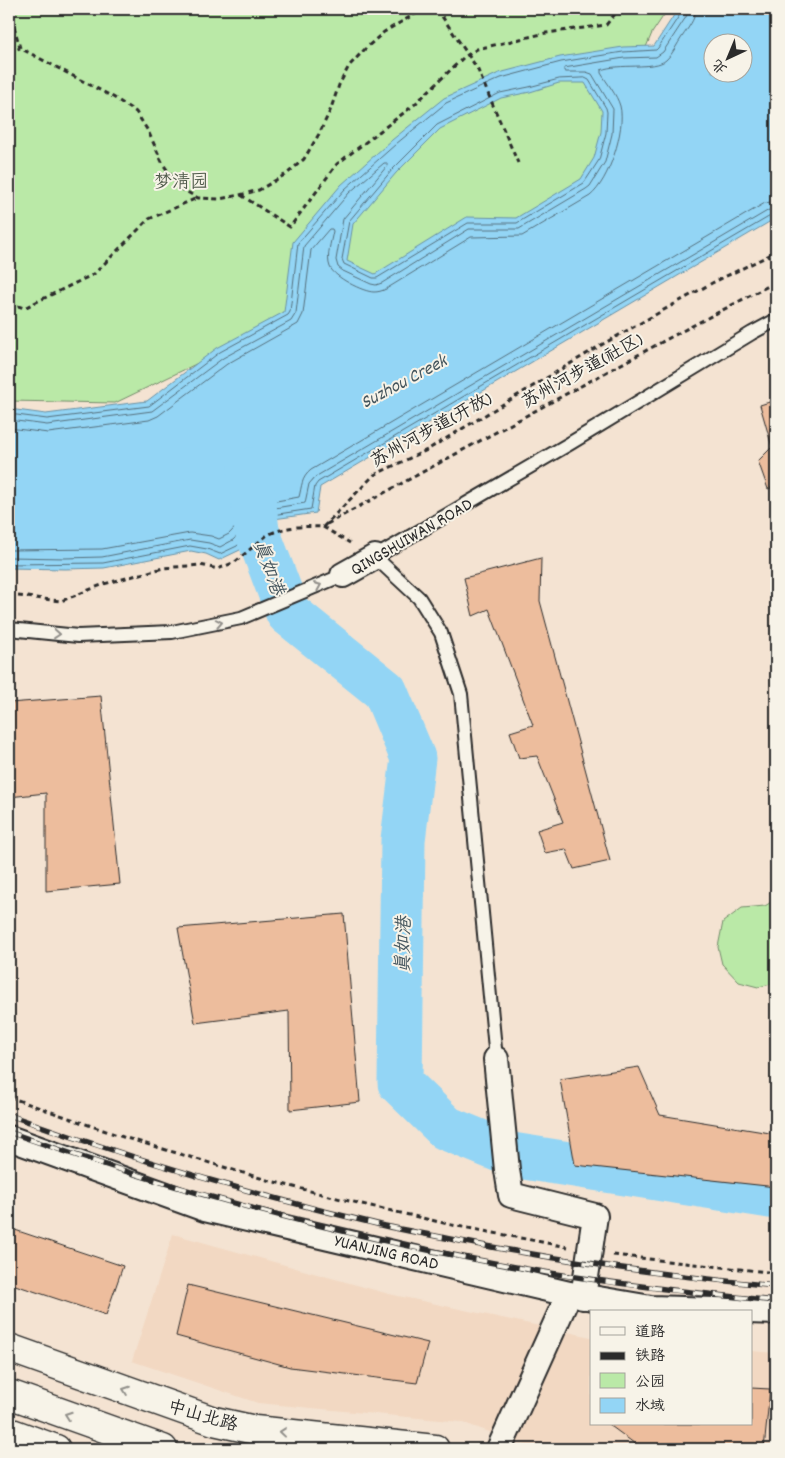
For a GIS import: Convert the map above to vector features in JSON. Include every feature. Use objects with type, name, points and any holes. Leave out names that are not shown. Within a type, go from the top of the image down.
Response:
[{"type":"main road","name":"中山北路","points":[[9,1348],[214,1421],[255,1430],[436,1449]]},
{"type":"main road","points":[[9,1394],[164,1449]]},
{"type":"main road","points":[[9,1432],[56,1449]]},
{"type":"street","name":"QINGSHUIWAN ROAD","points":[[343,575],[375,557]]},
{"type":"street","points":[[496,1059],[511,1195],[595,1216],[590,1252],[576,1295],[499,1449]]},
{"type":"street","name":"YUANJING ROAD","points":[[9,1138],[205,1209],[576,1295],[651,1308],[714,1310]]},
{"type":"street","name":"YUANJING ROAD","points":[[752,1311],[776,1312]]},
{"type":"lane","name":"QINGSHUIWAN ROAD","points":[[375,557],[570,444],[776,320]]},
{"type":"lane","points":[[375,557],[419,598],[441,633],[461,694],[496,1059]]},
{"type":"lane","name":"QINGSHUIWAN ROAD","points":[[9,629],[78,636],[172,632],[241,618],[343,575]]},
{"type":"path","points":[[9,9],[20,48],[113,97],[136,112],[148,131],[163,164],[180,188],[198,198]]},
{"type":"path","points":[[9,304],[24,308],[94,274],[149,219],[198,198],[219,198],[259,190],[288,172],[304,159],[320,134],[339,85],[349,66],[384,32],[427,9]]},
{"type":"path","points":[[437,9],[477,68],[518,163]]},
{"type":"path","points":[[240,195],[290,227],[337,164],[414,105],[464,57],[477,48],[546,33],[606,25],[619,9]]},
{"type":"path","points":[[9,52],[20,48]]},
{"type":"path","name":"苏州河步道(开放)","points":[[322,526],[374,475],[427,450],[603,344],[695,292],[776,252]]},
{"type":"path","name":"苏州河步道(社区)","points":[[322,526],[776,282]]},
{"type":"path","points":[[9,594],[62,601],[104,584],[163,568],[200,565],[218,569],[235,562],[272,532],[292,527],[322,526]]},
{"type":"path","points":[[9,1097],[123,1137],[296,1187],[452,1225],[590,1252],[776,1273]]},
{"type":"shaded area","points":[[173,1234],[389,1294],[590,1337],[590,1426],[752,1426],[752,1351],[776,1353],[776,1449],[538,1449],[461,1422],[258,1403],[132,1361]]},
{"type":"green space","name":"梦清园","points":[[9,9],[668,9],[652,33],[586,188],[341,294],[115,403],[9,401]]},
{"type":"green space","points":[[776,899],[776,983],[758,987],[739,982],[722,964],[718,947],[723,922],[742,908],[765,906]]},
{"type":"water","name":"Suzhou Creek","points":[[678,9],[776,9],[776,218],[320,487],[316,513],[274,519],[257,531],[240,550],[219,560],[206,554],[191,551],[104,568],[9,568],[9,409],[46,414],[147,401],[217,348],[284,312],[293,242],[341,185],[444,98],[499,73],[560,57],[623,47],[654,46]],"holes":[[[559,83],[585,83],[602,111],[601,132],[594,158],[581,179],[516,218],[467,217],[375,274],[347,261],[353,224],[396,173],[440,129],[501,98]]]},
{"type":"building","points":[[776,400],[776,486],[768,489],[758,461],[772,447],[760,405]]},
{"type":"building","points":[[541,558],[540,601],[610,861],[574,869],[566,849],[545,853],[537,830],[563,822],[537,756],[519,758],[510,732],[533,725],[489,609],[473,616],[464,578]]},
{"type":"building","points":[[101,696],[120,884],[46,891],[46,793],[9,797],[9,703]]},
{"type":"building","points":[[344,914],[360,1102],[290,1110],[289,1011],[195,1023],[178,928]]},
{"type":"building","points":[[639,1067],[660,1115],[776,1134],[776,1187],[575,1165],[560,1079]]},
{"type":"building","points":[[9,1228],[123,1266],[106,1315],[9,1283]]},
{"type":"building","points":[[188,1285],[428,1343],[417,1383],[290,1367],[176,1336]]},
{"type":"building","points":[[752,1388],[770,1389],[764,1449],[642,1449],[611,1426],[752,1426]]},
{"type":"waterway","name":"真如港","points":[[250,470],[257,531],[288,613],[385,691],[413,758],[403,840],[400,1083],[446,1128],[512,1155],[776,1197]]},
{"type":"railway","points":[[9,1115],[102,1147],[196,1176],[385,1226],[495,1248],[575,1261],[695,1278],[776,1286]]},
{"type":"railway","points":[[9,1132],[188,1190],[371,1238],[494,1263],[599,1281],[776,1301]]}]
